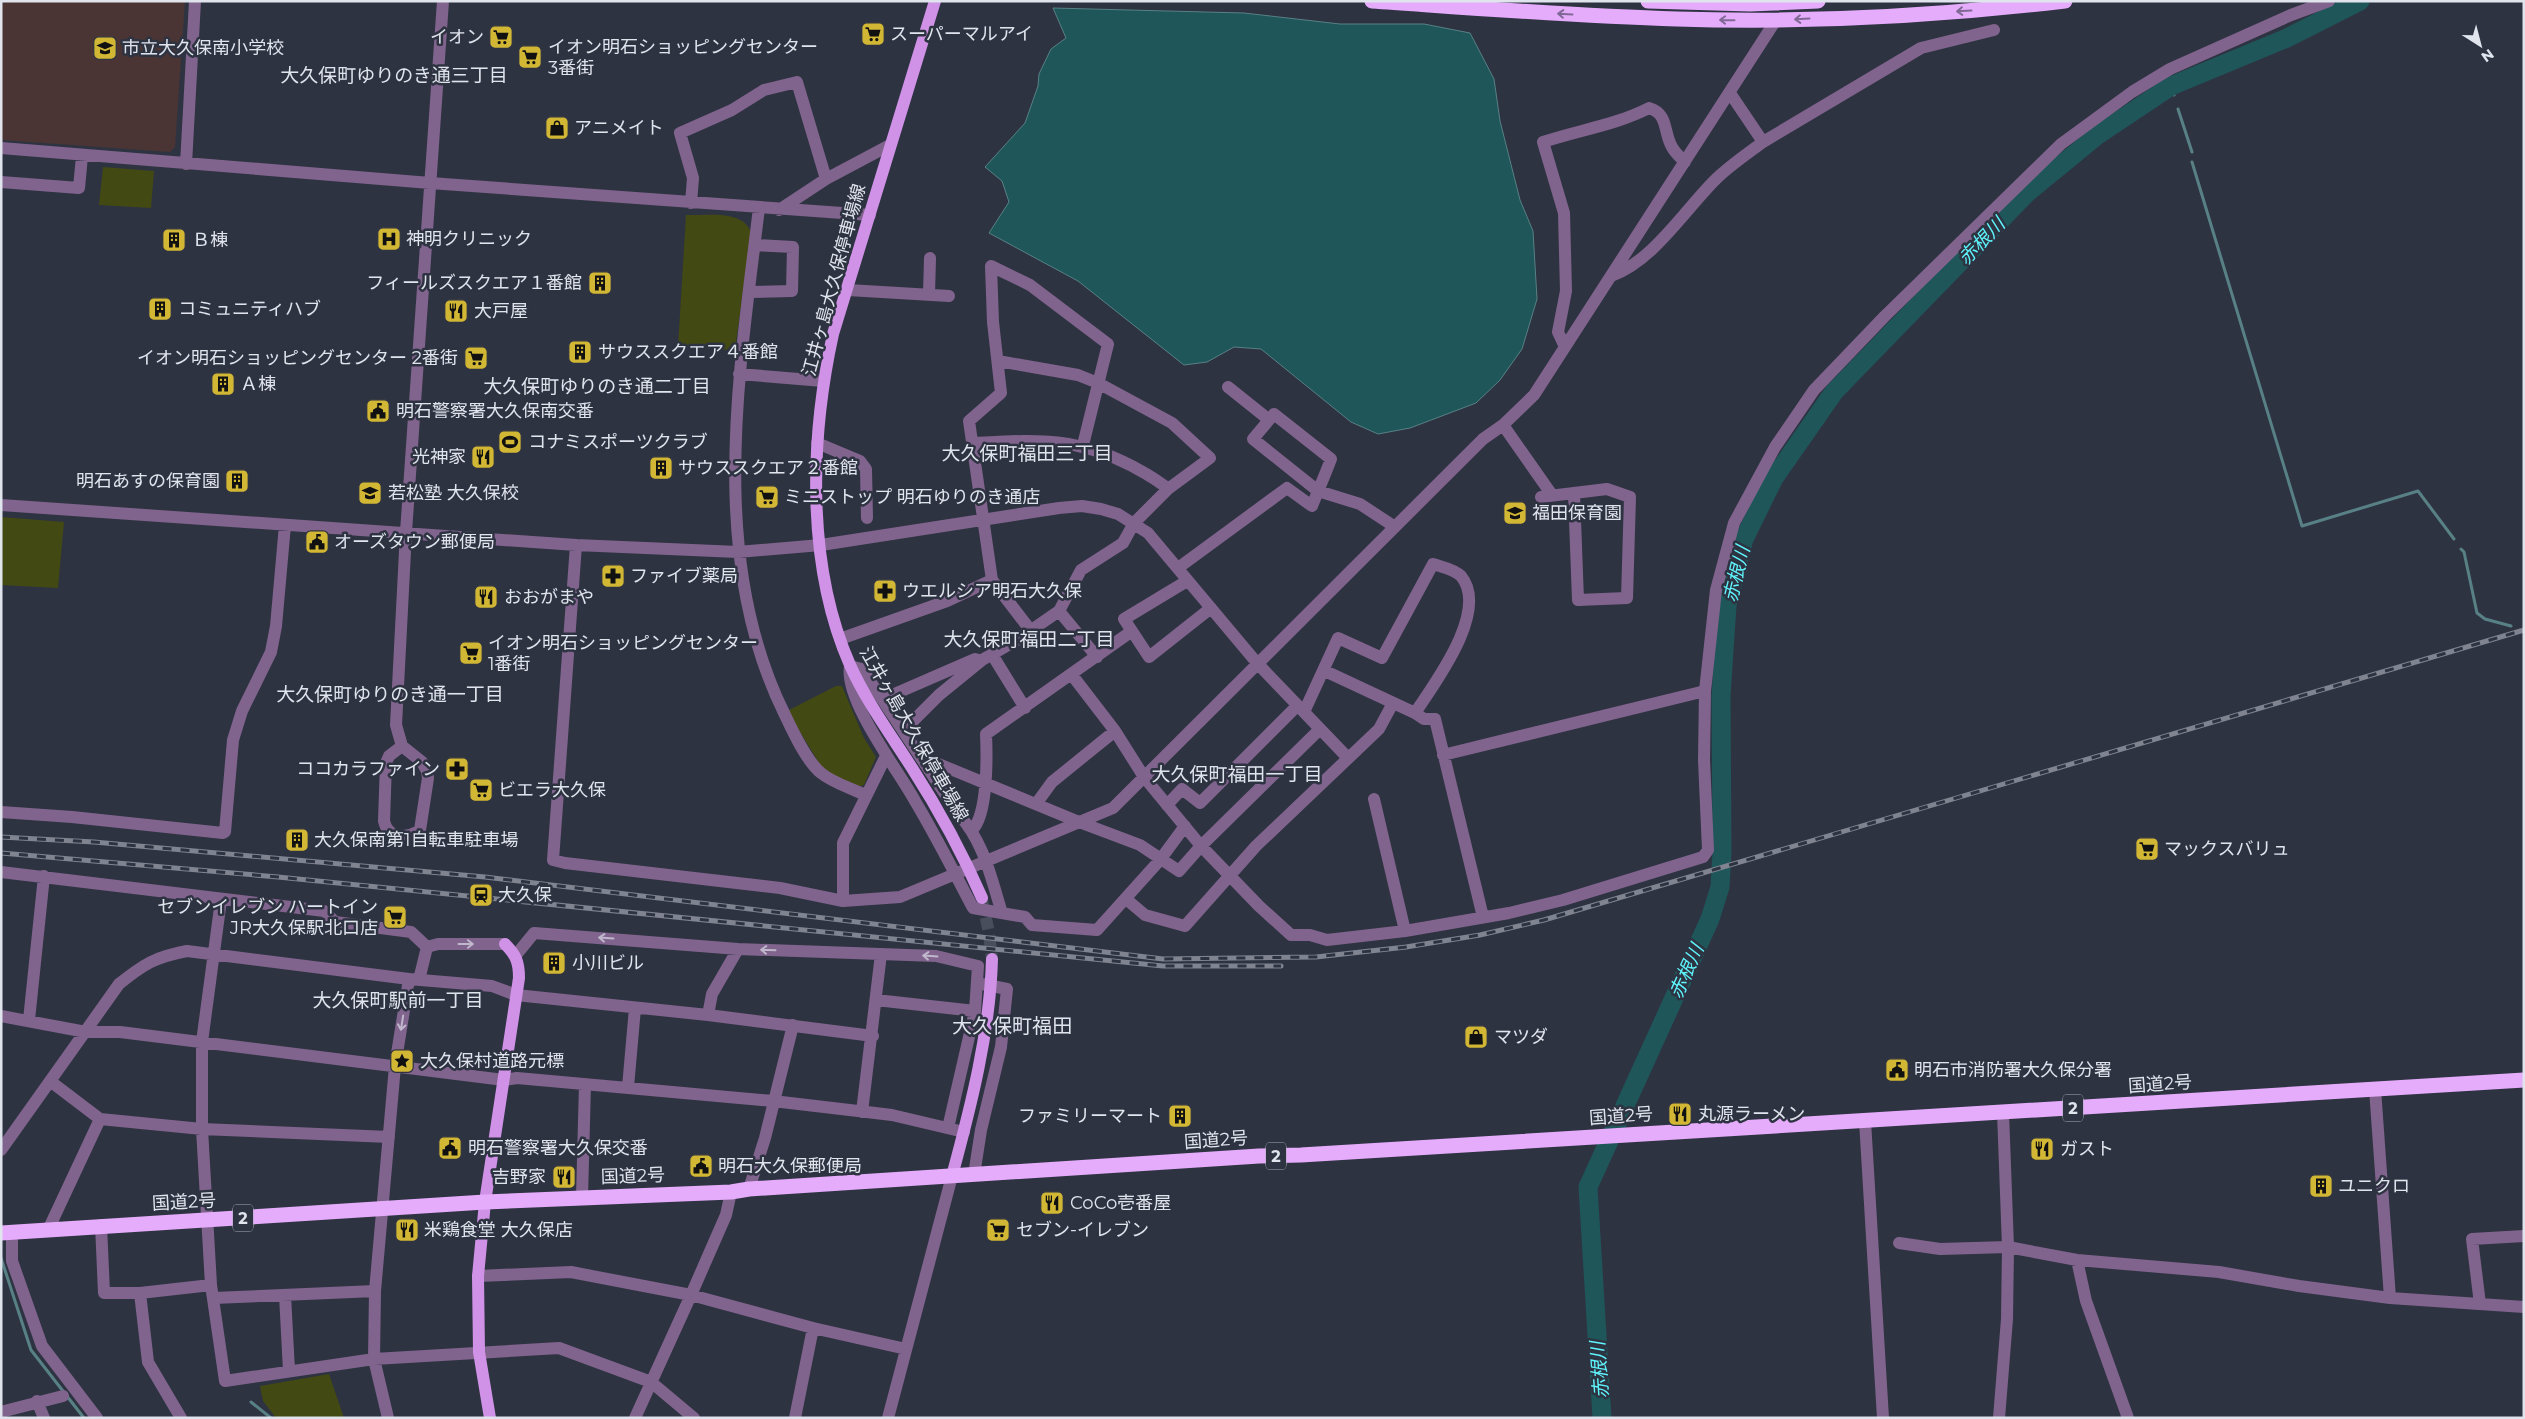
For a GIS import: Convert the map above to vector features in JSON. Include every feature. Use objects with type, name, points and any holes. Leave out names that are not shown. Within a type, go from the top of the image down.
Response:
[{"type":"highway","points":[[1372,1],[1640,18],[1776,20],[1997,9],[2065,1]]},
{"type":"highway","points":[[1648,1],[1818,1]]},
{"type":"highway","name":"国道2号","points":[[7,1232],[486,1202],[731,1192],[749,1189],[952,1176],[2524,1080]]},
{"type":"main road","name":"江井ヶ島大久保停車場線","points":[[935,1],[833,334],[823,381],[817,443],[821,545],[826,594],[850,666],[884,725],[942,815],[966,860],[982,898]]},
{"type":"main road","points":[[1776,20],[1787,2]]},
{"type":"main road","points":[[490,1418],[479,1352],[478,1276],[486,1202],[519,963],[516,955],[505,944]]},
{"type":"main road","points":[[952,1176],[964,1132],[991,995],[992,959]]},
{"type":"street","points":[[186,164],[195,1]]},
{"type":"street","points":[[402,746],[388,756],[386,763],[385,829],[395,836],[408,836],[420,830],[423,824],[428,778],[422,762],[402,746],[396,726],[406,532],[443,1]]},
{"type":"street","points":[[1072,675],[1115,731],[1144,777],[1201,846],[1228,876],[1291,936],[1310,935],[1327,940],[1405,932],[1563,900],[1704,857],[1708,850],[1704,760],[1705,691],[1716,590],[1734,523],[1774,447],[1814,390],[1885,316],[2061,144],[2132,92],[2170,69],[2329,1]]},
{"type":"street","points":[[576,545],[554,860],[565,863],[780,888],[843,900],[900,897],[1113,808],[1483,439],[1503,425],[1534,394],[1776,20]]},
{"type":"street","points":[[1610,277],[1621,273],[1644,258],[1716,178],[1763,142],[1921,48],[1994,30]]},
{"type":"street","points":[[691,203],[694,178],[680,133],[732,110],[764,90],[797,82],[826,179]]},
{"type":"street","points":[[1730,93],[1763,142]]},
{"type":"street","points":[[1565,347],[1558,332],[1566,291],[1564,213],[1543,142],[1584,129],[1622,122],[1649,108],[1658,111],[1663,117],[1672,147],[1685,162]]},
{"type":"street","points":[[779,210],[826,179],[890,146]]},
{"type":"street","points":[[1,148],[82,156],[779,210],[870,215]]},
{"type":"street","points":[[1,182],[79,188],[82,156]]},
{"type":"street","points":[[759,208],[739,374],[736,446],[738,552],[751,627],[776,698],[790,725],[821,773],[865,795]]},
{"type":"street","points":[[749,292],[792,292],[793,247],[755,245]]},
{"type":"street","points":[[1629,248],[1644,258]]},
{"type":"street","points":[[929,294],[930,258]]},
{"type":"street","points":[[1031,631],[992,580],[974,443],[969,421],[1001,392],[991,266],[1030,285],[1108,344],[1083,446]]},
{"type":"street","points":[[848,290],[949,296]]},
{"type":"street","points":[[904,730],[939,694],[987,658],[1059,611],[1081,570],[1122,543],[1134,523],[1168,489],[1210,458],[1172,423],[1098,383],[1078,375],[998,361]]},
{"type":"street","points":[[739,374],[823,381]]},
{"type":"street","points":[[1228,387],[1268,419]]},
{"type":"street","points":[[1178,568],[1287,488],[1312,506],[1318,490],[1331,459],[1274,414],[1253,439],[1318,490],[1360,504],[1395,527]]},
{"type":"street","points":[[1503,425],[1546,496],[1607,489],[1630,498],[1627,598],[1578,600],[1574,493]]},
{"type":"street","points":[[974,443],[1037,440],[1083,446],[1116,458],[1159,480],[1168,489]]},
{"type":"street","points":[[817,443],[860,461],[866,469],[867,518]]},
{"type":"street","points":[[1,505],[576,545],[738,552],[821,545],[1082,506],[1118,514],[1148,533],[1257,663],[1348,758]]},
{"type":"street","points":[[1,812],[225,832],[233,740],[242,711],[271,652],[276,626],[285,525]]},
{"type":"street","points":[[1167,805],[1182,789],[1200,804],[1300,709],[1325,671],[1338,638],[1382,658],[1433,564],[1455,571],[1462,578],[1468,595],[1467,621],[1464,633],[1451,658],[1415,713]]},
{"type":"street","points":[[840,639],[948,601],[992,580]]},
{"type":"street","points":[[1188,581],[1124,619],[1149,657],[1211,608]]},
{"type":"street","points":[[1059,611],[1097,657]]},
{"type":"street","points":[[972,830],[978,824],[986,782],[986,734],[1132,631]]},
{"type":"street","points":[[883,699],[975,659],[987,658]]},
{"type":"street","points":[[987,658],[1025,708]]},
{"type":"street","points":[[1002,913],[986,860],[972,830],[959,815],[862,669],[850,666],[848,677],[869,726],[915,800],[973,908],[1025,917],[1032,925],[1097,930],[1160,860],[1185,826]]},
{"type":"street","points":[[1325,671],[1424,719],[1435,719],[1483,917]]},
{"type":"street","points":[[1443,755],[1705,691]]},
{"type":"street","points":[[1126,899],[1145,915],[1185,926],[1228,876],[1379,729],[1393,703]]},
{"type":"street","points":[[924,762],[936,763],[986,782],[1079,822],[1140,845],[1179,871],[1201,846],[1320,729]]},
{"type":"street","points":[[1036,804],[1052,782],[1115,731]]},
{"type":"street","points":[[843,900],[843,843],[865,795],[886,756]]},
{"type":"street","points":[[1374,799],[1405,932]]},
{"type":"street","points":[[1,872],[324,911],[335,922],[411,932],[427,947]]},
{"type":"street","points":[[29,1020],[44,876]]},
{"type":"street","points":[[221,900],[202,1042],[202,1129],[212,1291],[225,1381],[374,1359],[558,1348],[651,1382],[694,1418]]},
{"type":"street","points":[[516,955],[534,933],[738,948],[936,956],[978,966],[975,1011],[948,1128]]},
{"type":"street","points":[[427,947],[438,944],[505,944]]},
{"type":"street","points":[[388,1418],[374,1359],[375,1291],[395,1066],[414,980],[427,947]]},
{"type":"street","points":[[708,1015],[712,994],[738,948]]},
{"type":"street","points":[[1,1150],[119,984],[139,967],[160,956],[187,951],[414,980],[492,986],[516,995],[708,1015],[873,1036]]},
{"type":"street","points":[[862,1112],[873,1036],[881,954]]},
{"type":"street","points":[[974,1175],[981,1130],[1001,1047],[1007,988],[977,983]]},
{"type":"street","points":[[876,1000],[975,1011]]},
{"type":"street","points":[[628,1087],[635,1008]]},
{"type":"street","points":[[1,1016],[86,1032],[120,1032],[504,1080],[628,1087],[892,1115],[964,1132]]},
{"type":"street","points":[[749,1189],[765,1138],[793,1025]]},
{"type":"street","points":[[50,1081],[100,1119],[202,1129],[389,1137]]},
{"type":"street","points":[[582,1197],[584,1084]]},
{"type":"street","points":[[2375,1089],[2390,1298]]},
{"type":"street","points":[[1999,1418],[2008,1318],[2008,1247],[2003,1112]]},
{"type":"street","points":[[49,1228],[100,1119]]},
{"type":"street","points":[[1865,1121],[1883,1418]]},
{"type":"street","points":[[888,1418],[952,1176]]},
{"type":"street","points":[[634,1418],[692,1295],[726,1215],[731,1192]]},
{"type":"street","points":[[101,1226],[104,1293],[212,1291],[285,1295],[375,1291]]},
{"type":"street","points":[[7,1232],[12,1261],[42,1346],[97,1418]]},
{"type":"street","points":[[2480,1304],[2472,1239],[2524,1236]]},
{"type":"street","points":[[1899,1243],[1940,1248],[2008,1247],[2077,1260],[2219,1272],[2299,1286],[2390,1298],[2524,1306]]},
{"type":"street","points":[[2077,1260],[2086,1301],[2128,1418]]},
{"type":"street","points":[[478,1276],[571,1272],[692,1295],[812,1328],[906,1349]]},
{"type":"street","points":[[140,1293],[148,1362],[181,1418]]},
{"type":"street","points":[[285,1295],[289,1371]]},
{"type":"street","points":[[795,1418],[812,1328]]},
{"type":"street","points":[[1,1412],[37,1401],[63,1396]]},
{"type":"street","points":[[37,1401],[44,1418]]},
{"type":"shaded area","points":[[1,1],[185,1],[175,147],[170,152],[1,140]]},
{"type":"shaded area","points":[[1053,8],[1244,13],[1340,24],[1424,24],[1470,33],[1494,79],[1500,121],[1520,200],[1533,231],[1537,299],[1522,349],[1500,380],[1476,403],[1410,428],[1378,434],[1351,422],[1261,349],[1234,347],[1207,362],[1184,365],[1078,281],[989,233],[1009,202],[1002,181],[985,167],[1025,123],[1038,86],[1039,74],[1051,49],[1066,38]]},
{"type":"green space","points":[[103,167],[154,171],[151,208],[99,205]]},
{"type":"green space","points":[[686,215],[723,215],[732,217],[740,220],[751,232],[735,350],[678,347]]},
{"type":"green space","points":[[1,517],[64,522],[58,588],[1,585]]},
{"type":"green space","points":[[836,686],[842,686],[864,738],[876,757],[864,785],[858,787],[824,771],[789,714],[789,710]]},
{"type":"green space","points":[[329,1374],[344,1418],[276,1418],[263,1401],[260,1386]]},
{"type":"waterway","name":"赤根川","points":[[1602,1418],[1588,1187],[1710,919],[1720,887],[1722,852],[1721,696],[1727,605],[1744,539],[1774,478],[1834,392],[2027,193],[2099,134],[2171,86],[2287,38],[2360,1]]},
{"type":"waterway","points":[[2171,86],[2174,95]]},
{"type":"waterway","points":[[2178,109],[2192,152]]},
{"type":"waterway","points":[[2192,162],[2302,526],[2418,491],[2454,539]]},
{"type":"waterway","points":[[2461,549],[2464,552],[2477,613],[2485,619],[2511,626]]},
{"type":"waterway","points":[[1,1258],[31,1350],[84,1418]]},
{"type":"waterway","points":[[251,1402],[271,1418]]},
{"type":"tunnel","points":[[982,900],[992,959]]},
{"type":"railway","points":[[1,837],[94,842],[485,877],[1163,959],[1316,957],[1406,947],[1480,935],[1544,920],[2524,630]]},
{"type":"railway","points":[[1,853],[278,877],[1163,966],[1281,966]]},
{"type":"place","name":"スーパーマルアイ","points":[[873,34]]},
{"type":"place","name":"イオン","points":[[501,37]]},
{"type":"place","name":"市立大久保南小学校","points":[[105,48]]},
{"type":"place","name":"イオン明石ショッピングセンター 3番街","points":[[530,57]]},
{"type":"place","name":"アニメイト","points":[[557,128]]},
{"type":"place","name":"神明クリニック","points":[[389,239]]},
{"type":"place","name":"Ｂ棟","points":[[174,240]]},
{"type":"place","name":"フィールズスクエア１番館","points":[[600,283]]},
{"type":"place","name":"コミュニティハブ","points":[[160,309]]},
{"type":"place","name":"大戸屋","points":[[456,311]]},
{"type":"place","name":"サウススクエア４番館","points":[[580,352]]},
{"type":"place","name":"イオン明石ショッピングセンター 2番街","points":[[476,358]]},
{"type":"place","name":"Ａ棟","points":[[223,384]]},
{"type":"place","name":"明石警察署大久保南交番","points":[[378,411]]},
{"type":"place","name":"コナミスポーツクラブ","points":[[510,442]]},
{"type":"place","name":"光神家","points":[[483,457]]},
{"type":"place","name":"サウススクエア２番館","points":[[661,468]]},
{"type":"place","name":"明石あすの保育園","points":[[237,481]]},
{"type":"place","name":"若松塾 大久保校","points":[[370,493]]},
{"type":"place","name":"ミニストップ 明石ゆりのき通店","points":[[767,497]]},
{"type":"place","name":"福田保育園","points":[[1515,513]]},
{"type":"place","name":"オーズタウン郵便局","points":[[317,542]]},
{"type":"place","name":"ファイブ薬局","points":[[613,576]]},
{"type":"place","name":"ウエルシア明石大久保","points":[[885,591]]},
{"type":"place","name":"おおがまや","points":[[486,597]]},
{"type":"place","name":"イオン明石ショッピングセンター 1番街","points":[[471,653]]},
{"type":"place","name":"ココカラファイン","points":[[457,769]]},
{"type":"place","name":"ビエラ大久保","points":[[481,790]]},
{"type":"place","name":"大久保南第1自転車駐車場","points":[[297,840]]},
{"type":"place","name":"マックスバリュ","points":[[2147,849]]},
{"type":"place","name":"大久保","points":[[481,895]]},
{"type":"place","name":"セブンイレブン ハートイン JR大久保駅北口店","points":[[395,917]]},
{"type":"place","name":"小川ビル","points":[[554,963]]},
{"type":"place","name":"マツダ","points":[[1476,1037]]},
{"type":"place","name":"大久保村道路元標","points":[[402,1061]]},
{"type":"place","name":"明石市消防署大久保分署","points":[[1897,1070]]},
{"type":"place","name":"丸源ラーメン","points":[[1680,1114]]},
{"type":"place","name":"ファミリーマート","points":[[1180,1116]]},
{"type":"place","name":"明石警察署大久保交番","points":[[450,1148]]},
{"type":"place","name":"ガスト","points":[[2042,1149]]},
{"type":"place","name":"明石大久保郵便局","points":[[701,1166]]},
{"type":"place","name":"吉野家","points":[[564,1177]]},
{"type":"place","name":"ユニクロ","points":[[2321,1186]]},
{"type":"place","name":"CoCo壱番屋","points":[[1052,1203]]},
{"type":"place","name":"米鶏食堂 大久保店","points":[[407,1230]]},
{"type":"place","name":"セブン-イレブン","points":[[998,1230]]},
{"type":"district","name":"大久保町ゆりのき通三丁目","points":[[394,75]]},
{"type":"district","name":"大久保町ゆりのき通二丁目","points":[[597,386]]},
{"type":"district","name":"大久保町福田三丁目","points":[[1027,453]]},
{"type":"district","name":"大久保町福田二丁目","points":[[1029,639]]},
{"type":"district","name":"大久保町ゆりのき通一丁目","points":[[390,694]]},
{"type":"district","name":"大久保町福田一丁目","points":[[1237,774]]},
{"type":"district","name":"大久保町駅前一丁目","points":[[398,1000]]},
{"type":"district","name":"大久保町福田","points":[[1012,1026]]}]
